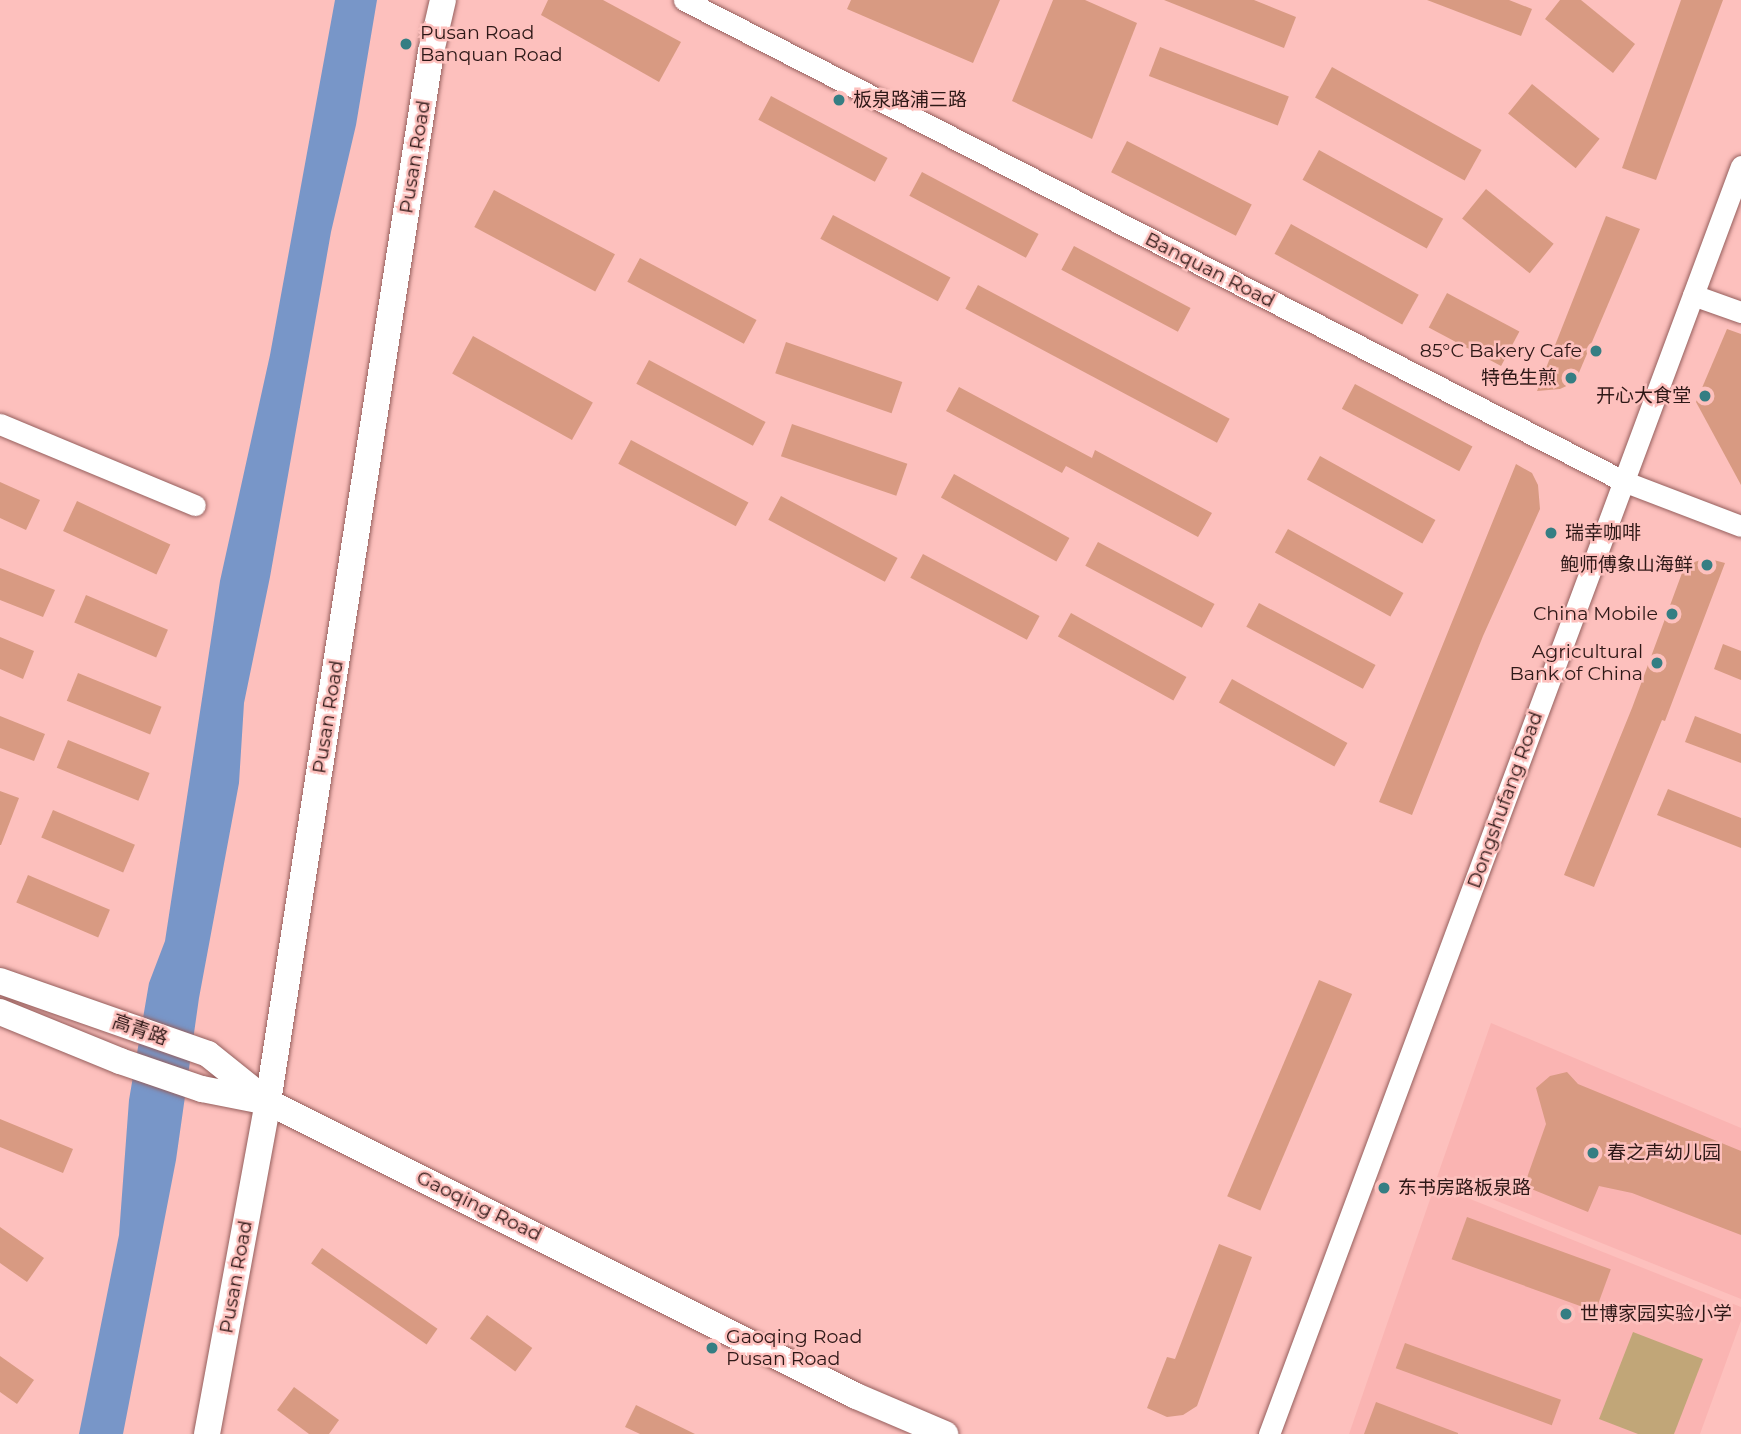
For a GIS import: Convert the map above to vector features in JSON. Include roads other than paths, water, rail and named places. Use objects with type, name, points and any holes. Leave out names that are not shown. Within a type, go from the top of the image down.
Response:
[{"type":"main road","name":"Pusan Road","points":[[207,1434],[268,1102],[431,52],[443,0]]},
{"type":"main road","name":"高青路","points":[[0,981],[208,1054],[268,1102]]},
{"type":"main road","name":"Gaoqing Road","points":[[0,1012],[120,1061],[202,1088],[268,1102],[844,1390],[944,1434]]},
{"type":"street","name":"Banquan Road","points":[[684,0],[1623,481],[1741,526]]},
{"type":"street","name":"Dongshufang Road","points":[[1269,1434],[1741,166]]},
{"type":"street","points":[[1693,295],[1741,312]]},
{"type":"street","points":[[0,424],[195,505]]},
{"type":"water","points":[[335,0],[377,0],[356,125],[331,232],[270,577],[244,703],[239,783],[199,998],[176,1160],[123,1434],[79,1434],[119,1235],[129,1100],[149,983],[165,941],[220,581],[270,355]]},
{"type":"place","name":"Pusan Road Banquan Road","points":[[406,44]]},
{"type":"place","name":"板泉路浦三路","points":[[839,100]]},
{"type":"place","name":"85°C Bakery Cafe","points":[[1596,351]]},
{"type":"place","name":"特色生煎","points":[[1571,378]]},
{"type":"place","name":"开心大食堂","points":[[1705,396]]},
{"type":"place","name":"瑞幸咖啡","points":[[1551,533]]},
{"type":"place","name":"鲍师傅象山海鲜","points":[[1707,565]]},
{"type":"place","name":"China Mobile","points":[[1672,614]]},
{"type":"place","name":"Agricultural Bank of China","points":[[1657,663]]},
{"type":"place","name":"春之声幼儿园","points":[[1593,1153]]},
{"type":"place","name":"东书房路板泉路","points":[[1384,1188]]},
{"type":"place","name":"世博家园实验小学","points":[[1566,1314]]},
{"type":"place","name":"Gaoqing Road Pusan Road","points":[[712,1348]]}]
